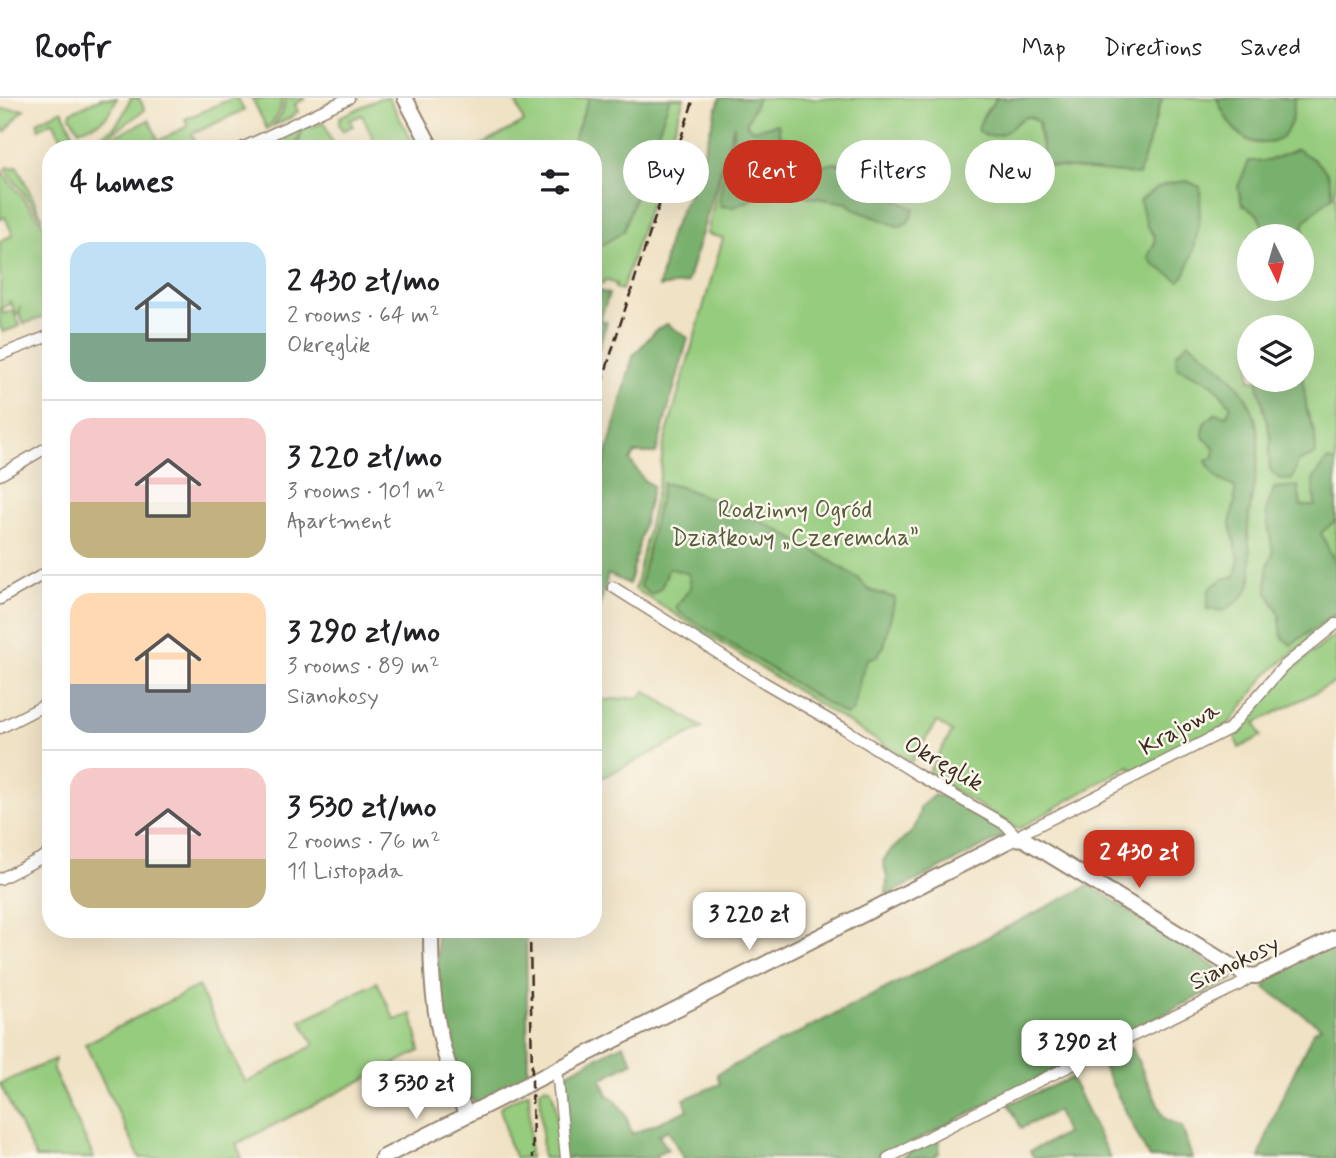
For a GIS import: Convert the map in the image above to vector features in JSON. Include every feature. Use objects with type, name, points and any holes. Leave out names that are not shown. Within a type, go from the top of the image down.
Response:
[{"type":"street","points":[[259,140],[349,98]]},
{"type":"street","points":[[405,98],[427,140]]},
{"type":"street","points":[[0,355],[42,339]]},
{"type":"street","points":[[0,475],[42,450]]},
{"type":"street","points":[[2,594],[42,574]]},
{"type":"street","name":"Okręglik","points":[[613,587],[765,683],[1006,825],[1018,838],[1032,844],[1235,970],[1251,976]]},
{"type":"street","name":"Krajowa","points":[[1018,838],[1034,827],[1228,730],[1283,667],[1336,624]]},
{"type":"street","points":[[0,728],[42,707]]},
{"type":"street","points":[[382,1158],[1018,838]]},
{"type":"street","points":[[0,879],[42,858]]},
{"type":"street","name":"Sianokosy","points":[[888,1158],[1016,1092],[1336,936]]},
{"type":"street","points":[[431,938],[437,1017],[445,1055],[467,1115]]},
{"type":"street","points":[[557,1070],[566,1158]]},
{"type":"green space","points":[[101,98],[117,98],[103,120],[79,130],[70,116],[71,112]]},
{"type":"green space","points":[[131,98],[139,98],[145,110],[105,140],[88,140],[112,129]]},
{"type":"green space","points":[[233,98],[237,98],[244,110],[192,134],[195,140],[160,140],[188,126],[185,119]]},
{"type":"green space","points":[[252,98],[283,98],[279,112],[267,129]]},
{"type":"green space","points":[[286,98],[306,98],[295,104],[298,112],[293,114],[294,116],[273,126],[282,113]]},
{"type":"green space","points":[[380,98],[389,98],[411,140],[374,140],[362,115],[350,120],[353,126],[342,131],[340,117]]},
{"type":"green space","points":[[514,98],[684,98],[670,140],[623,140],[623,203],[650,203],[622,290],[615,288],[616,284],[605,280],[602,284],[602,140],[491,140],[524,122]]},
{"type":"green space","points":[[589,98],[670,98],[655,140],[623,140],[623,203],[633,203],[623,232],[602,245],[602,140],[573,140]]},
{"type":"green space","points":[[720,98],[758,98],[746,124],[753,130],[778,124],[780,136],[792,140],[732,140],[734,125],[730,140],[723,140],[723,162],[687,283],[659,287],[670,235],[685,203],[709,203],[707,140]]},
{"type":"green space","name":"Rodzinny Ogród Działkowy „Czeremcha”","points":[[738,98],[997,98],[982,118],[981,133],[997,135],[1030,117],[1038,124],[1040,140],[965,140],[965,203],[1055,203],[1055,166],[1139,174],[1162,98],[1217,98],[1226,117],[1240,135],[1254,143],[1269,143],[1294,98],[1336,98],[1336,618],[1267,674],[1228,725],[1134,771],[1129,766],[1018,829],[927,774],[952,732],[937,722],[911,762],[635,589],[660,476],[663,447],[723,238],[707,234],[723,164],[723,203],[822,203],[822,140],[728,140]]},
{"type":"green space","points":[[997,98],[1162,98],[1139,175],[1055,166],[1055,140],[1041,140],[1039,123],[1034,119],[1023,118],[1004,133],[986,136],[978,130]]},
{"type":"green space","points":[[1217,98],[1294,98],[1289,128],[1274,142],[1247,139],[1232,125]]},
{"type":"green space","points":[[0,109],[24,109],[5,132],[0,126]]},
{"type":"green space","points":[[62,110],[73,133],[61,138],[53,121],[39,129],[37,122]]},
{"type":"green space","points":[[149,120],[158,139],[109,140]]},
{"type":"green space","points":[[309,122],[312,127],[324,122],[331,140],[300,140],[304,125]]},
{"type":"green space","points":[[302,125],[298,140],[277,140]]},
{"type":"green space","points":[[1297,149],[1326,171],[1333,195],[1304,224],[1262,224],[1257,214],[1242,204],[1238,186],[1249,161],[1268,161]]},
{"type":"green space","points":[[836,163],[836,201],[822,199],[822,165]]},
{"type":"green space","points":[[17,166],[42,218],[5,169]]},
{"type":"green space","points":[[0,169],[42,223],[42,317],[24,324],[20,306],[17,315],[9,301],[10,304],[2,308],[4,314],[13,310],[20,326],[3,332],[0,326],[0,241],[13,235],[5,217],[0,219]]},
{"type":"green space","points":[[723,181],[723,203],[744,203],[734,207],[720,206]]},
{"type":"green space","points":[[1187,181],[1200,187],[1200,210],[1194,249],[1180,281],[1154,265],[1148,257],[1155,242],[1154,235],[1147,226],[1140,201],[1162,186]]},
{"type":"green space","points":[[847,203],[902,203],[914,209],[909,221],[900,227],[855,210]]},
{"type":"green space","points":[[602,292],[609,294],[602,314]]},
{"type":"green space","points":[[602,321],[607,322],[602,337]]},
{"type":"green space","points":[[667,324],[688,338],[656,453],[635,453],[630,460],[644,480],[653,486],[629,584],[608,574],[602,598],[602,471],[633,356],[656,330]]},
{"type":"green space","points":[[1189,342],[1219,366],[1237,384],[1237,392],[1245,395],[1258,432],[1248,530],[1251,579],[1243,596],[1224,611],[1207,609],[1209,589],[1223,579],[1235,576],[1239,559],[1230,524],[1235,487],[1220,480],[1212,471],[1206,461],[1214,457],[1214,447],[1203,437],[1204,423],[1216,413],[1226,416],[1231,406],[1213,384],[1177,367],[1176,354]]},
{"type":"green space","points":[[1260,392],[1305,392],[1307,411],[1315,434],[1316,454],[1298,462],[1292,480],[1280,479],[1270,470],[1271,439]]},
{"type":"green space","points":[[1327,460],[1336,462],[1336,520],[1321,533],[1336,565],[1336,613],[1291,645],[1282,637],[1279,613],[1267,592],[1267,569],[1273,553],[1266,511],[1274,488],[1298,486],[1301,506],[1315,506],[1313,480]]},
{"type":"green space","points":[[663,483],[681,487],[732,507],[823,556],[859,579],[869,590],[895,598],[884,646],[876,657],[868,658],[853,711],[846,715],[679,612],[676,607],[691,587],[689,574],[669,568],[661,588],[651,595],[640,586]]},
{"type":"green space","points":[[1336,634],[1336,682],[1255,723],[1261,736],[1239,748],[1233,731],[1279,680]]},
{"type":"green space","points":[[645,691],[703,728],[602,778],[602,700],[641,697]]},
{"type":"green space","points":[[934,795],[945,797],[1007,829],[1008,834],[886,896],[887,878],[883,861],[911,832],[920,807]]},
{"type":"green space","points":[[1090,885],[1233,979],[882,1158],[683,1158],[668,1130],[658,1135],[668,1149],[656,1154],[657,1158],[562,1158],[563,1076],[623,1044],[633,1062],[601,1079],[608,1095],[625,1113],[632,1134],[688,1110],[684,1099],[720,1084],[717,1074]]},
{"type":"green space","points":[[437,938],[526,938],[528,1080],[478,1103],[469,1097],[441,1006]]},
{"type":"green space","points":[[1336,943],[1336,1158],[1260,1158],[1280,1102],[1314,1031],[1321,1027],[1265,988],[1268,977]]},
{"type":"green space","points":[[377,982],[395,1020],[412,1014],[420,1051],[236,1144],[242,1158],[140,1158],[85,1044],[198,986],[246,1083],[314,1045],[301,1021]]},
{"type":"green space","points":[[1132,1048],[1164,1118],[1182,1127],[1192,1158],[1149,1158],[1101,1062]]},
{"type":"green space","points":[[55,1059],[53,1070],[94,1158],[36,1158],[0,1084]]},
{"type":"green space","points":[[1071,1078],[1110,1158],[1034,1158],[1030,1151],[1066,1134],[1057,1111],[1021,1128],[1009,1104]]},
{"type":"green space","points":[[546,1086],[551,1089],[555,1103],[562,1158],[543,1158],[540,1090]]},
{"type":"green space","points":[[529,1092],[530,1158],[516,1158],[508,1141],[500,1109]]},
{"type":"green space","points":[[931,1141],[940,1141],[939,1153],[933,1158],[900,1158]]},
{"type":"railway","points":[[602,383],[694,98]]},
{"type":"railway","points":[[530,938],[533,1158]]}]
